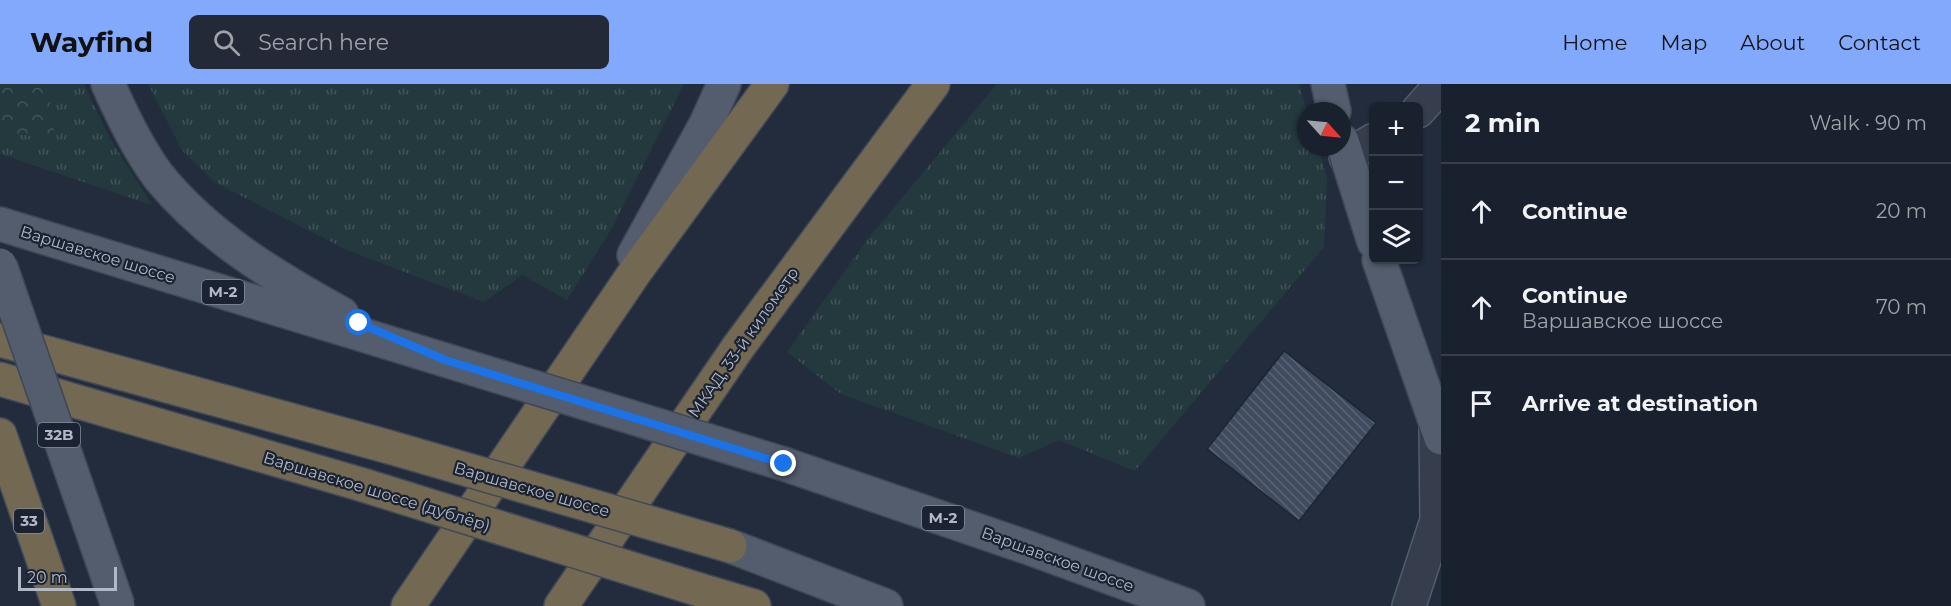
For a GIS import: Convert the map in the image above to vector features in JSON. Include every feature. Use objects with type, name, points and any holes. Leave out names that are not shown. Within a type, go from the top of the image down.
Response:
[{"type":"highway","points":[[408,606],[538,411],[772,84]]},
{"type":"highway","name":"МКАД, 33-й километр","points":[[561,606],[739,346],[933,84]]},
{"type":"highway","name":"Варшавское шоссе","points":[[0,340],[389,447],[730,546]]},
{"type":"highway","name":"Варшавское шоссе (дублёр)","points":[[0,379],[363,485],[754,606]]},
{"type":"highway","name":"33","points":[[0,435],[59,606]]},
{"type":"main road","points":[[108,84],[126,122],[159,176],[208,226],[271,275],[359,323],[445,360]]},
{"type":"main road","points":[[538,411],[634,255],[706,124],[724,84]]},
{"type":"main road","points":[[1328,84],[1332,102]]},
{"type":"main road","points":[[1346,156],[1369,226]]},
{"type":"main road","name":"Варшавское шоссе","points":[[0,224],[784,464],[1008,540],[1188,606]]},
{"type":"main road","points":[[1380,264],[1439,433]]},
{"type":"main road","name":"32B","points":[[0,265],[118,606]]},
{"type":"main road","name":"Варшавское шоссе","points":[[730,546],[886,606]]},
{"type":"lane","points":[[1423,106],[1441,85]]},
{"type":"lane","points":[[1351,147],[1369,142]]},
{"type":"lane","points":[[1409,606],[1437,520],[1439,433]]},
{"type":"green space","points":[[0,84],[48,84],[55,139],[0,132]]},
{"type":"green space","points":[[16,84],[84,84],[109,137],[152,205],[0,154],[0,104]]},
{"type":"green space","points":[[148,84],[684,84],[612,228],[567,300],[522,275],[484,302],[347,250],[214,182],[182,150]]},
{"type":"green space","points":[[997,84],[1299,84],[1304,102],[1297,102],[1297,156],[1321,156],[1327,178],[1324,247],[1135,471],[1059,440],[1019,458],[841,394],[787,352],[867,240]]},
{"type":"building","points":[[1284,351],[1376,423],[1299,521],[1207,449]]},
{"type":"route","points":[[359,323],[445,360],[784,464]]}]
